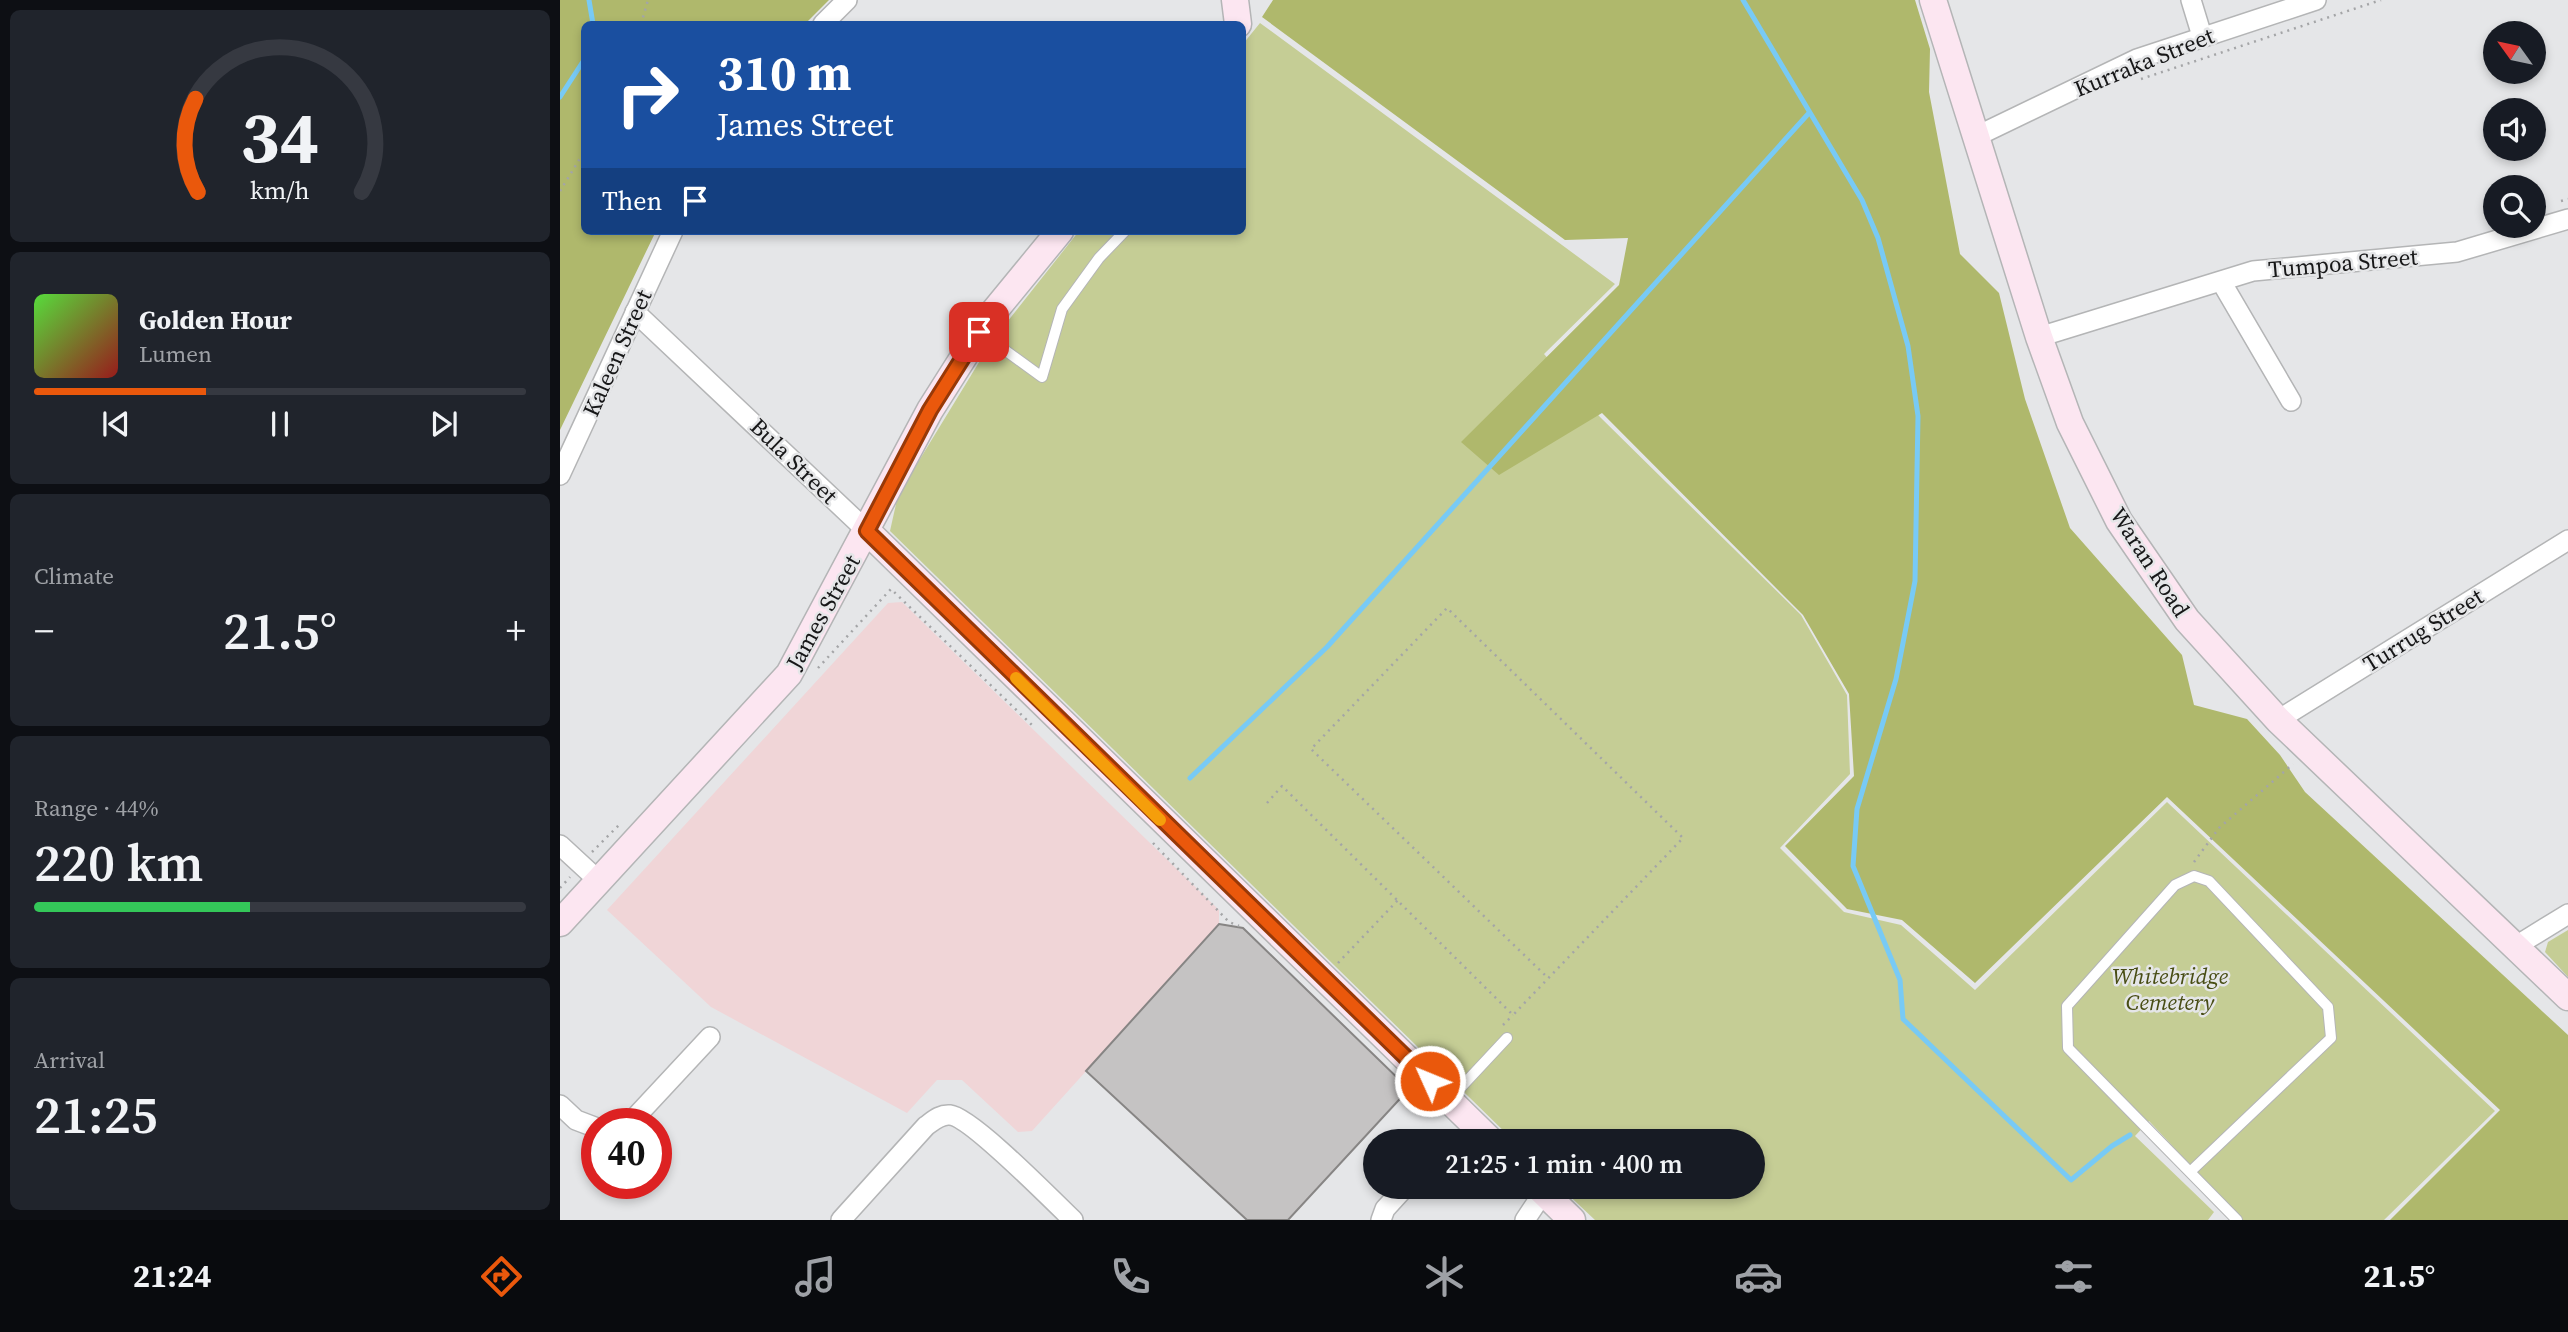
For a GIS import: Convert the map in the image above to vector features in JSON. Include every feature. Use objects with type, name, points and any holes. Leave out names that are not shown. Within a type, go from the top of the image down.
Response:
[{"type":"street","points":[[826,21],[847,0]]},
{"type":"street","name":"Waran Road","points":[[1933,0],[2039,337],[2070,423],[2119,521],[2187,620],[2278,720],[2568,997]]},
{"type":"street","points":[[2191,0],[2202,36]]},
{"type":"street","name":"Kurraka Street","points":[[1977,136],[2137,59],[2316,0]]},
{"type":"street","name":"Tumpoa Street","points":[[2039,337],[2278,267],[2457,252],[2568,219]]},
{"type":"street","name":"Kaleen Street","points":[[560,475],[671,235]]},
{"type":"street","name":"James Street","points":[[560,923],[789,674],[930,410],[979,332],[1057,235]]},
{"type":"street","points":[[2222,283],[2291,401]]},
{"type":"street","name":"Bula Street","points":[[635,312],[867,531],[1479,1129]]},
{"type":"street","name":"Turrug Street","points":[[2278,720],[2568,540]]},
{"type":"street","points":[[560,845],[599,881]]},
{"type":"street","points":[[2516,946],[2568,914]]},
{"type":"street","points":[[644,1108],[710,1037]]},
{"type":"street","points":[[560,1105],[581,1122]]},
{"type":"street","points":[[841,1220],[937,1117],[949,1115],[971,1126],[1073,1220]]},
{"type":"street","points":[[1381,1220],[1385,1209],[1394,1199]]},
{"type":"street","points":[[1525,1220],[1536,1199]]},
{"type":"street","points":[[1550,1199],[1572,1220]]},
{"type":"lane","points":[[979,332],[1042,377],[1062,309],[1099,258],[1121,235]]},
{"type":"lane","points":[[2190,1172],[2331,1038],[2328,1007],[2209,880],[2194,876],[2175,885],[2067,1006],[2068,1048],[2237,1220]]},
{"type":"lane","points":[[1449,1099],[1507,1038]]},
{"type":"path","points":[[642,21],[648,0]]},
{"type":"path","points":[[2135,80],[2381,0]]},
{"type":"path","points":[[560,191],[581,157]]},
{"type":"path","points":[[1267,803],[1282,786],[1513,1015],[1683,838],[1447,608],[1311,749],[1548,978]]},
{"type":"path","points":[[2194,876],[2194,860],[2219,828],[2308,750]]},
{"type":"path","points":[[560,888],[572,874]]},
{"type":"path","points":[[1324,978],[1398,901]]},
{"type":"shaded area","points":[[902,602],[1219,910],[1219,924],[1032,1131],[1018,1132],[962,1080],[937,1080],[907,1113],[711,1007],[607,910],[888,603]]},
{"type":"green space","points":[[560,0],[829,0],[808,21],[581,21],[581,235],[654,235],[560,430]]},
{"type":"green space","points":[[1273,0],[1915,0],[1930,49],[1929,92],[1960,254],[1999,293],[2025,399],[2070,528],[2182,655],[2194,705],[2247,719],[2280,755],[2305,792],[2568,1035],[2568,1220],[2390,1220],[2500,1110],[2167,797],[1975,983],[1902,920],[1847,909],[1785,846],[1854,776],[1849,694],[1803,615],[1602,413],[1499,475],[1461,442],[1619,285],[1628,238],[1565,240],[1262,17]]},
{"type":"green space","name":"Whitebridge Cemetery","points":[[1260,23],[1615,284],[1544,354],[1600,417],[1801,615],[1847,695],[1850,774],[1780,848],[1844,912],[1901,925],[1975,990],[2167,802],[2495,1111],[2384,1220],[2242,1220],[2149,1121],[2135,1136],[2214,1212],[2208,1220],[1595,1220],[1573,1199],[1765,1199],[1765,1129],[1502,1129],[890,531],[898,495],[992,341],[1076,235],[1246,235],[1246,40]]},
{"type":"green space","points":[[2568,930],[2568,977],[2545,952],[2548,942]]},
{"type":"building","points":[[1219,924],[1243,928],[1409,1089],[1372,1129],[1363,1129],[1363,1139],[1288,1220],[1247,1220],[1086,1071]]},
{"type":"waterway","points":[[589,0],[592,21]]},
{"type":"waterway","points":[[1743,0],[1862,200],[1878,238],[1908,346],[1918,416],[1915,581],[1896,679],[1857,809],[1853,866],[1900,980],[1903,1019],[2071,1180],[2112,1146],[2130,1135]]},
{"type":"waterway","points":[[560,97],[581,65]]},
{"type":"waterway","points":[[1190,778],[1327,647],[1809,113]]},
{"type":"slow traffic","points":[[1016,678],[1160,820]]},
{"type":"route","points":[[979,332],[930,410],[867,531],[1430,1081]]}]
